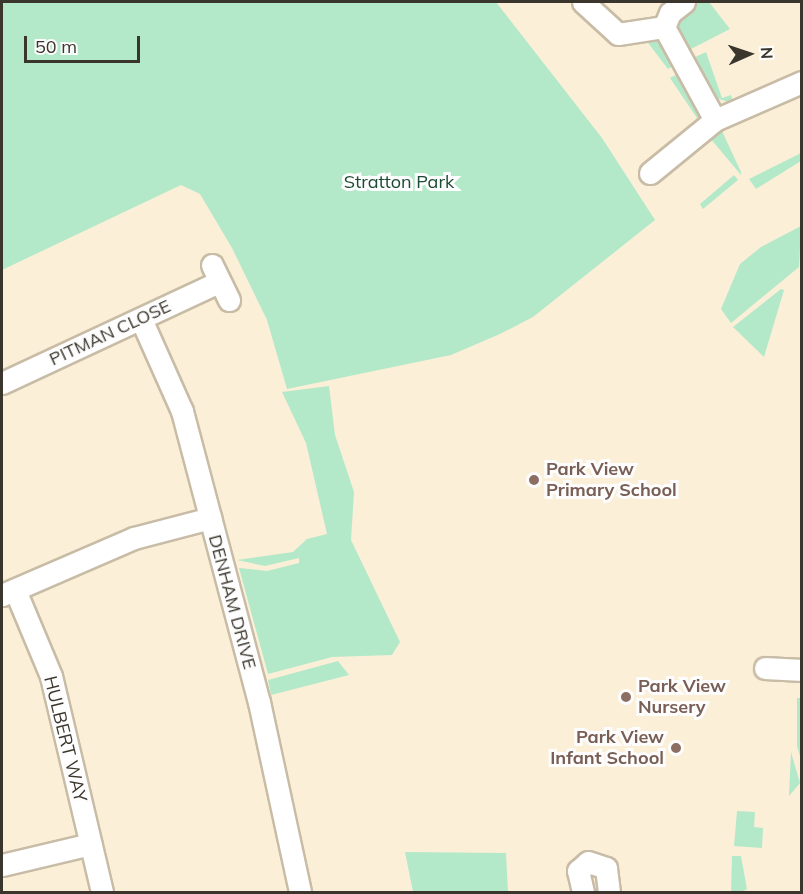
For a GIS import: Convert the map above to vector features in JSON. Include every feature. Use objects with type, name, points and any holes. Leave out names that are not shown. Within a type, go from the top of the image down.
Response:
[{"type":"street","points":[[583,2],[618,34],[664,27]]},
{"type":"street","points":[[664,27],[670,13],[684,2]]},
{"type":"street","points":[[664,27],[715,120]]},
{"type":"street","points":[[650,173],[715,120],[801,82]]},
{"type":"street","name":"PITMAN CLOSE","points":[[2,383],[220,283]]},
{"type":"street","name":"DENHAM DRIVE","points":[[141,318],[182,411],[259,702],[300,892]]},
{"type":"street","points":[[8,592],[134,538],[210,518]]},
{"type":"street","name":"HULBERT WAY","points":[[8,592],[51,676],[102,892]]},
{"type":"street","points":[[765,668],[801,670]]},
{"type":"street","points":[[2,864],[91,844]]},
{"type":"street","points":[[583,892],[578,871],[588,862],[606,868],[609,892]]},
{"type":"green space","name":"Stratton Park","points":[[2,2],[496,2],[602,138],[655,220],[533,317],[500,334],[451,355],[287,389],[267,320],[232,248],[200,194],[181,185],[2,270]]},
{"type":"green space","points":[[698,2],[709,2],[730,29],[687,51],[678,30],[681,19]]},
{"type":"green space","points":[[642,35],[657,37],[676,64],[668,69]]},
{"type":"green space","points":[[706,52],[722,98],[731,95],[734,104],[710,96],[691,59]]},
{"type":"green space","points":[[679,73],[703,114],[699,121],[670,78]]},
{"type":"green space","points":[[722,131],[741,172],[741,175],[710,138]]},
{"type":"green space","points":[[801,153],[801,161],[756,189],[749,179]]},
{"type":"green space","points":[[734,175],[738,180],[703,209],[700,204]]},
{"type":"green space","points":[[801,226],[799,267],[731,323],[721,309],[740,264],[761,247]]},
{"type":"green space","points":[[781,289],[784,290],[764,357],[733,327]]},
{"type":"green space","points":[[329,386],[335,435],[354,492],[351,540],[400,642],[392,655],[332,657],[268,674],[239,568],[267,571],[299,563],[299,558],[265,566],[237,560],[293,552],[307,539],[327,534],[306,443],[282,392]]},
{"type":"green space","points":[[338,661],[349,675],[271,695],[268,680]]},
{"type":"green space","points":[[797,698],[801,698],[801,760],[797,746]]},
{"type":"green space","points":[[791,752],[800,783],[789,796]]},
{"type":"green space","points":[[737,811],[755,812],[754,827],[763,828],[762,848],[734,846]]},
{"type":"green space","points":[[405,852],[506,853],[508,892],[413,892]]},
{"type":"green space","points":[[732,856],[741,856],[747,889],[741,892],[731,892]]},
{"type":"place","name":"Park View Primary School","points":[[534,480]]},
{"type":"place","name":"Park View Nursery","points":[[626,697]]},
{"type":"place","name":"Park View Infant School","points":[[676,748]]}]
